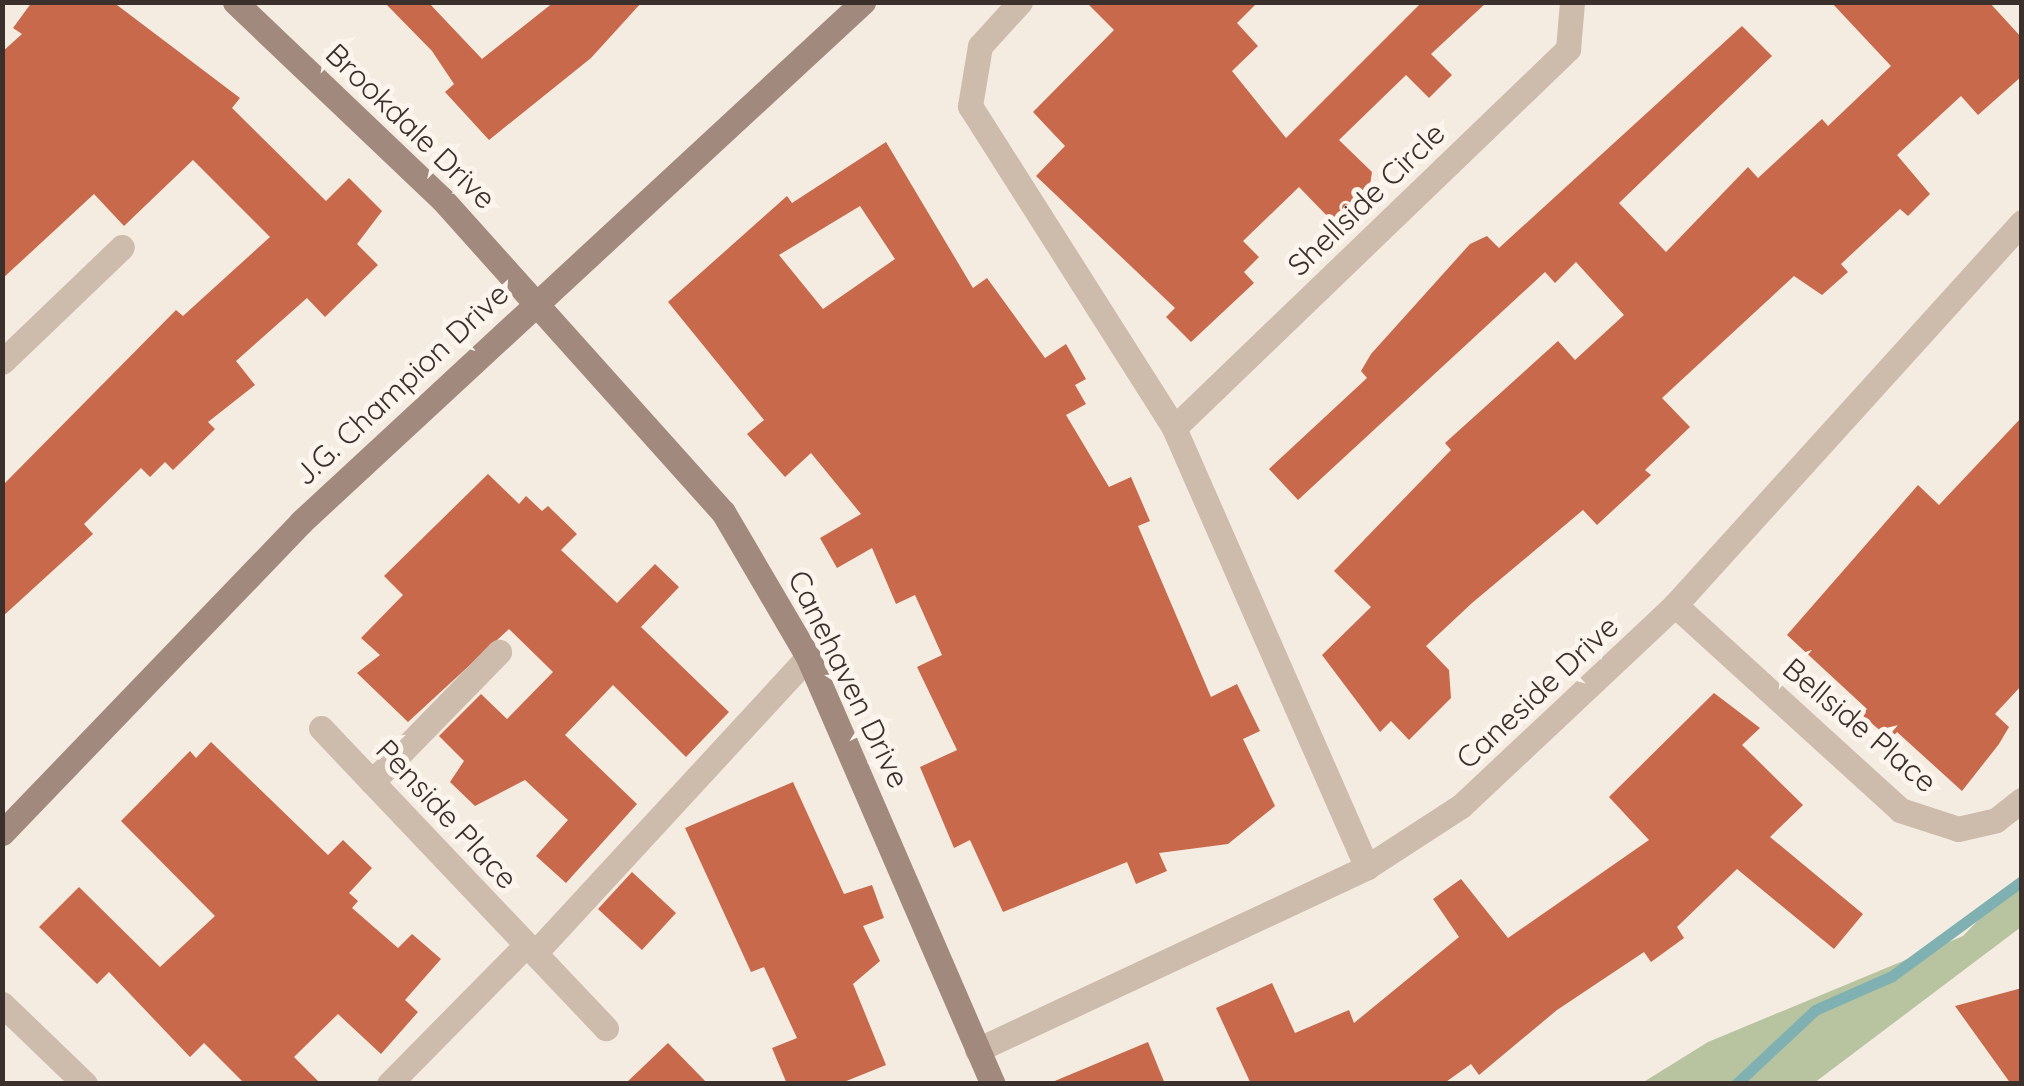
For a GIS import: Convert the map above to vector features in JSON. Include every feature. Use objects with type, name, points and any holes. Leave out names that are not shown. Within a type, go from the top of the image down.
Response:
[{"type":"street","name":"Brookdale Drive","points":[[235,2],[537,301]]},
{"type":"street","name":"J.G. Champion Drive","points":[[2,834],[301,522],[863,2]]},
{"type":"street","points":[[1020,2],[980,46],[970,106],[1174,428],[1367,868]]},
{"type":"street","name":"Shellside Circle","points":[[1174,428],[1568,49],[1572,2]]},
{"type":"street","name":"Caneside Drive","points":[[977,1050],[1367,868],[1533,747],[1676,606],[2022,222]]},
{"type":"street","points":[[2,362],[122,246]]},
{"type":"street","name":"Canehaven Drive","points":[[537,301],[714,500],[808,658],[993,1084]]},
{"type":"street","name":"Bellside Place","points":[[1676,606],[1900,810],[1958,829],[1996,820],[2022,800]]},
{"type":"street","points":[[372,782],[499,652]]},
{"type":"street","points":[[388,1084],[530,949],[808,658]]},
{"type":"street","name":"Penside Place","points":[[321,728],[606,1028]]},
{"type":"street","points":[[2,1004],[85,1084]]},
{"type":"green space","points":[[2021,876],[2021,927],[1814,1083],[1642,1083],[1708,1042],[1963,936]]},
{"type":"building","points":[[32,2],[113,2],[240,98],[232,108],[326,201],[349,178],[382,211],[357,244],[378,265],[325,317],[307,298],[236,361],[255,385],[208,422],[215,429],[173,470],[165,462],[150,477],[141,468],[84,524],[93,534],[2,617],[2,486],[176,310],[183,316],[270,237],[193,160],[124,226],[94,194],[2,279],[2,52],[22,34],[13,28]]},
{"type":"building","points":[[384,2],[428,2],[482,59],[554,2],[642,2],[591,58],[489,140],[445,92],[454,84],[432,51]]},
{"type":"building","points":[[1086,2],[1258,2],[1237,23],[1258,46],[1232,71],[1286,138],[1422,2],[1487,2],[1431,54],[1452,75],[1429,98],[1406,75],[1339,140],[1372,172],[1370,185],[1332,221],[1299,187],[1243,241],[1259,257],[1244,272],[1254,283],[1191,342],[1166,317],[1175,308],[1036,176],[1065,146],[1033,112],[1114,30]]},
{"type":"building","points":[[1831,2],[1989,2],[2022,38],[2022,76],[1978,115],[1961,96],[1897,155],[1930,194],[1908,216],[1900,209],[1841,264],[1848,272],[1822,295],[1794,276],[1662,398],[1690,427],[1645,470],[1651,475],[1597,525],[1583,510],[1426,646],[1449,670],[1451,698],[1409,740],[1391,721],[1380,732],[1322,655],[1371,607],[1334,571],[1451,450],[1445,443],[1558,341],[1575,360],[1624,315],[1576,262],[1555,283],[1545,272],[1298,500],[1269,469],[1367,378],[1361,371],[1371,354],[1470,244],[1487,236],[1499,248],[1742,26],[1772,56],[1619,203],[1666,252],[1748,167],[1758,178],[1822,119],[1828,126],[1891,66]]},
{"type":"building","points":[[886,142],[973,288],[987,278],[1045,358],[1066,344],[1086,379],[1075,385],[1086,404],[1066,415],[1109,487],[1131,477],[1150,521],[1138,526],[1211,697],[1237,684],[1260,731],[1243,739],[1275,806],[1228,844],[1159,853],[1167,871],[1136,884],[1127,862],[1003,912],[970,840],[954,848],[920,767],[957,750],[917,667],[942,655],[915,595],[896,604],[872,548],[837,568],[820,538],[861,514],[811,453],[785,477],[747,434],[764,420],[668,302],[787,196],[792,203]],"holes":[[[860,206],[895,259],[823,309],[779,255]]]},
{"type":"building","points":[[2022,417],[2022,685],[1995,714],[2009,727],[1962,791],[1897,732],[1890,739],[1862,715],[1867,709],[1787,635],[1918,485],[1939,505]]},
{"type":"building","points":[[488,474],[519,504],[526,496],[542,511],[548,506],[577,534],[561,550],[617,603],[655,564],[679,587],[641,627],[729,712],[686,757],[613,685],[565,735],[637,804],[566,883],[536,856],[568,820],[525,780],[475,806],[450,782],[464,761],[439,736],[481,694],[507,719],[553,672],[509,629],[408,722],[357,673],[380,655],[361,638],[403,595],[384,576]]},
{"type":"building","points":[[1714,693],[1760,728],[1742,745],[1803,805],[1770,837],[1863,914],[1834,949],[1737,869],[1677,927],[1684,938],[1651,962],[1644,952],[1557,1010],[1479,1075],[1471,1064],[1443,1084],[1251,1084],[1216,1008],[1272,983],[1295,1033],[1349,1010],[1354,1023],[1459,937],[1433,899],[1461,879],[1508,938],[1649,840],[1609,797]]},
{"type":"building","points":[[211,742],[328,855],[343,840],[372,868],[349,893],[358,901],[352,908],[398,948],[412,934],[441,959],[405,1000],[418,1012],[381,1054],[338,1014],[294,1057],[321,1084],[245,1084],[204,1043],[190,1057],[109,972],[97,984],[39,927],[79,887],[160,967],[215,916],[121,821],[190,751],[196,758]]},
{"type":"building","points":[[793,782],[844,894],[872,885],[884,918],[863,926],[880,961],[853,984],[886,1065],[839,1084],[787,1084],[772,1048],[797,1038],[764,967],[751,972],[685,828]]},
{"type":"building","points":[[632,872],[676,913],[642,950],[598,909]]},
{"type":"building","points":[[2022,988],[2022,1084],[2011,1084],[1955,1006]]},
{"type":"building","points":[[1148,1042],[1165,1084],[1050,1084],[1050,1083]]},
{"type":"building","points":[[668,1043],[708,1084],[625,1084]]},
{"type":"waterway","points":[[1736,1084],[1815,1010],[1892,976],[2022,881]]}]
